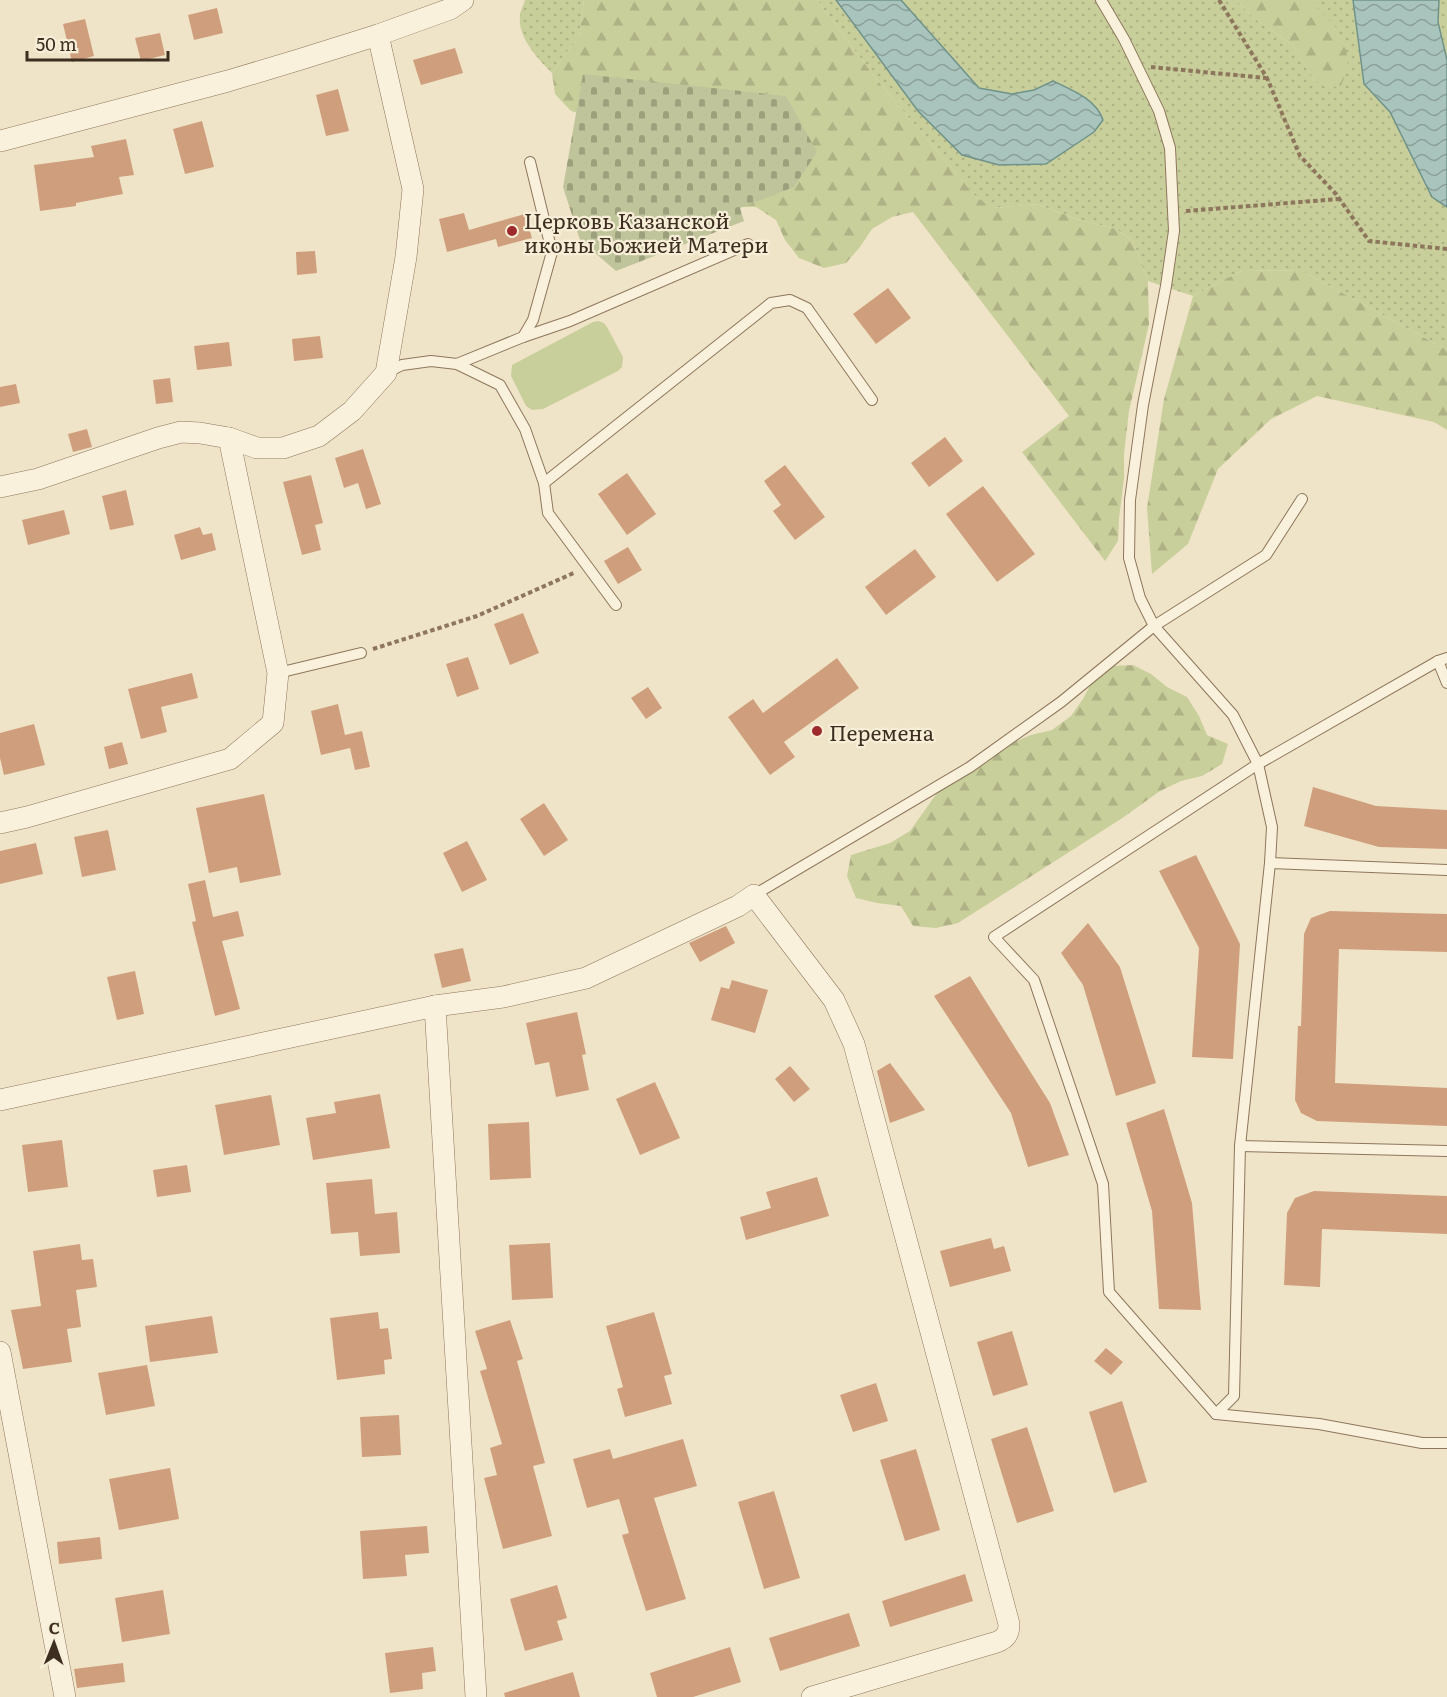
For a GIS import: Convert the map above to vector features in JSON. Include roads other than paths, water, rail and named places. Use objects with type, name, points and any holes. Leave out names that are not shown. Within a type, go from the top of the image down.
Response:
[{"type":"street","points":[[0,141],[228,81],[378,36],[450,9],[464,0]]},
{"type":"street","points":[[0,487],[38,479],[181,432],[229,438],[257,448],[283,448],[319,436],[352,411],[386,373],[406,257],[413,189],[378,36]]},
{"type":"street","points":[[0,822],[27,817],[230,759],[273,723],[278,673],[229,438]]},
{"type":"street","points":[[0,1100],[435,1006],[503,997],[586,978],[738,906],[754,895],[834,1000],[854,1044],[1009,1624],[1009,1631],[1005,1638],[998,1642],[812,1697]]},
{"type":"street","points":[[435,1006],[476,1697]]},
{"type":"street","points":[[0,1352],[65,1697]]},
{"type":"lane","points":[[1101,0],[1124,39],[1159,111],[1170,148],[1174,231],[1143,405],[1130,500],[1129,558],[1140,598],[1154,626],[1233,715],[1258,764],[1272,827],[1240,1146],[1234,1396],[1216,1414]]},
{"type":"lane","points":[[524,337],[533,320],[552,252],[530,162]]},
{"type":"lane","points":[[457,364],[570,321],[748,244]]},
{"type":"lane","points":[[544,483],[771,303],[790,300],[807,308],[872,400]]},
{"type":"lane","points":[[386,373],[402,365],[431,361],[457,364],[500,385],[525,429],[544,483],[548,513],[615,605]]},
{"type":"lane","points":[[754,895],[970,767],[1061,702],[1154,626],[1266,555],[1302,499]]},
{"type":"lane","points":[[278,673],[361,653]]},
{"type":"lane","points":[[1447,683],[1443,660],[1258,764],[994,937],[1034,980],[1103,1184],[1109,1292],[1216,1414],[1320,1424],[1422,1443],[1447,1443]]},
{"type":"lane","points":[[1270,863],[1447,870]]},
{"type":"lane","points":[[1240,1146],[1447,1151]]},
{"type":"water","points":[[836,0],[901,0],[979,88],[1012,94],[1034,90],[1053,81],[1089,101],[1095,106],[1103,120],[1094,132],[1046,164],[999,165],[962,155],[918,111]]},
{"type":"water","points":[[1353,0],[1439,0],[1438,22],[1447,60],[1447,207],[1432,197],[1390,112],[1364,84]]},
{"type":"place","name":"Церковь Казанской иконы Божией Матери","points":[[512,231]]},
{"type":"place","name":"Перемена","points":[[817,731]]}]
